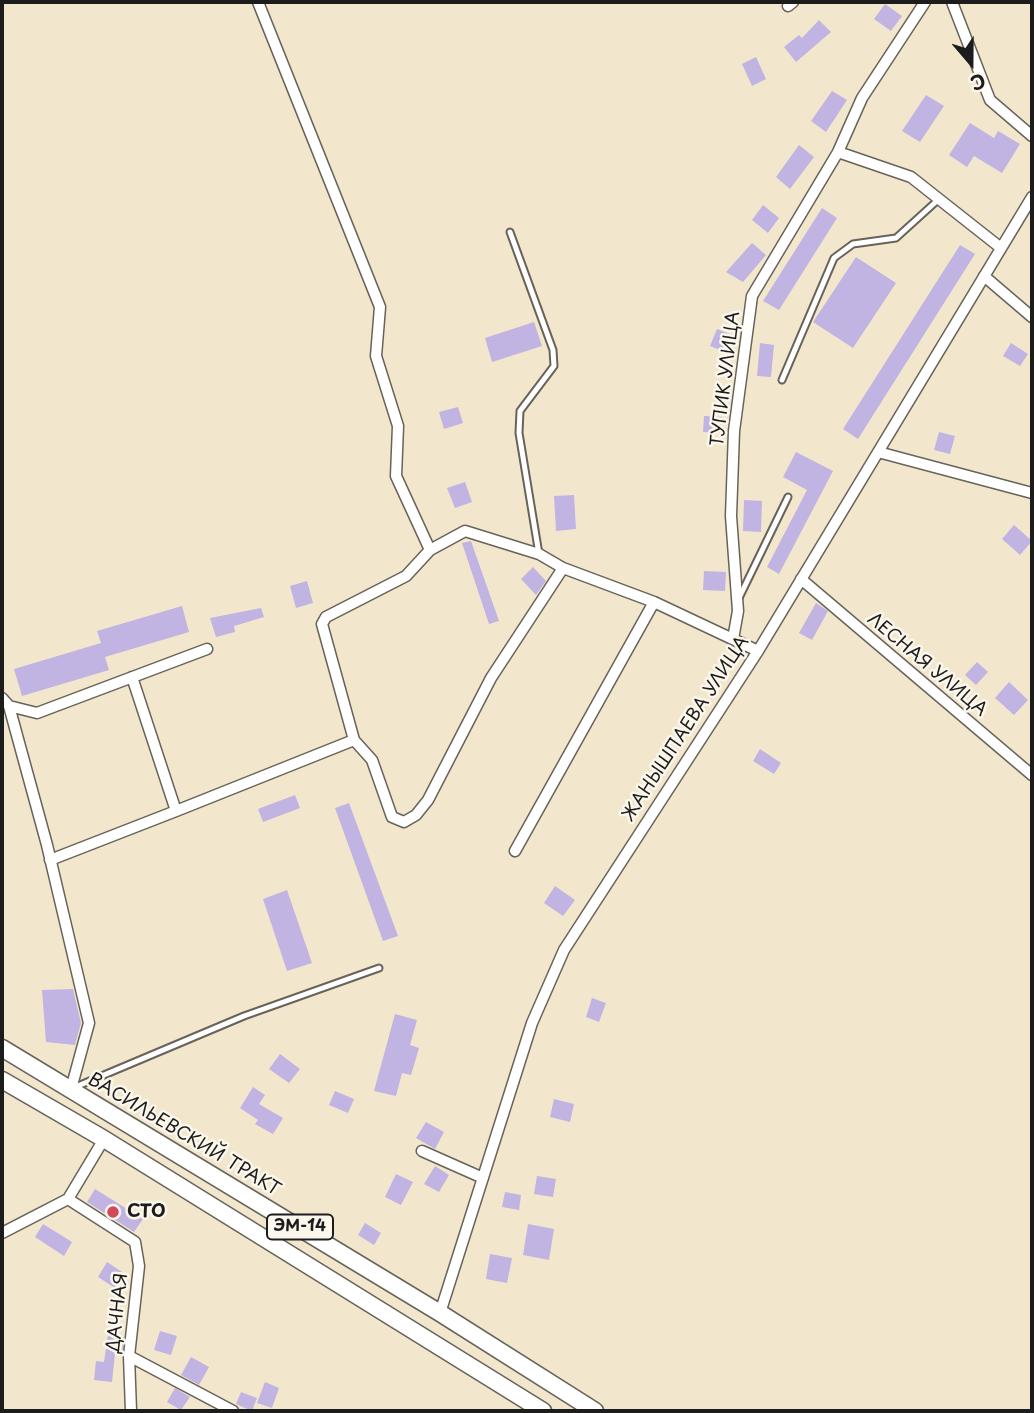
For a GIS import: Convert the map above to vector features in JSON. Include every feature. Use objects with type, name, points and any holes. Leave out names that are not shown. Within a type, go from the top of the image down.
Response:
[{"type":"main road","name":"ВАСИЛЬЕВСКИЙ ТРАКТ","points":[[2,1048],[169,1147],[595,1411]]},
{"type":"main road","name":"ЭМ-14","points":[[2,1080],[104,1139],[543,1411]]},
{"type":"main road","points":[[153,1169],[169,1147]]},
{"type":"main road","points":[[192,1194],[208,1171]]},
{"type":"street","points":[[258,2],[380,307],[376,356],[398,426],[396,476],[429,550]]},
{"type":"street","name":"ТУПИК УЛИЦА","points":[[733,639],[737,601],[732,516],[734,431],[752,296],[838,152],[862,98],[925,2]]},
{"type":"street","points":[[952,2],[990,100],[1032,136]]},
{"type":"street","points":[[838,152],[911,177],[1001,248]]},
{"type":"street","name":"ЖАНЫШПАЕВА УЛИЦА","points":[[440,1313],[532,1023],[564,950],[758,651],[1032,197]]},
{"type":"street","points":[[984,276],[1032,317]]},
{"type":"street","points":[[878,452],[1032,493]]},
{"type":"street","points":[[563,568],[492,678],[428,800],[416,816],[404,822],[392,817],[372,761],[354,740],[322,624],[326,617],[406,576],[429,550],[465,531],[539,554],[563,568],[654,602],[758,651]]},
{"type":"street","name":"ЛЕСНАЯ УЛИЦА","points":[[801,579],[1032,775]]},
{"type":"street","points":[[516,851],[654,602]]},
{"type":"street","points":[[5,702],[37,713],[207,649]]},
{"type":"street","points":[[132,677],[176,811]]},
{"type":"street","points":[[5,702],[50,860],[89,1023],[71,1089]]},
{"type":"street","points":[[50,860],[354,740]]},
{"type":"street","points":[[2,1233],[68,1199],[104,1139]]},
{"type":"street","points":[[422,1151],[482,1178]]},
{"type":"street","name":"ДАЧНАЯ","points":[[68,1199],[135,1242],[139,1266],[129,1356],[131,1411]]},
{"type":"street","points":[[129,1356],[233,1411]]},
{"type":"lane","points":[[782,380],[834,258],[853,244],[896,238],[939,199]]},
{"type":"lane","points":[[510,232],[553,350],[554,366],[520,411],[519,433],[539,554]]},
{"type":"lane","points":[[737,601],[788,497]]},
{"type":"lane","points":[[71,1089],[244,1016],[379,968]]},
{"type":"building","points":[[885,4],[902,16],[891,31],[874,19]]},
{"type":"building","points":[[819,20],[831,32],[796,62],[784,47],[799,35],[802,38]]},
{"type":"building","points":[[756,57],[766,79],[752,86],[742,64]]},
{"type":"building","points":[[832,91],[847,100],[826,132],[811,121]]},
{"type":"building","points":[[926,95],[944,106],[920,142],[902,131]]},
{"type":"building","points":[[970,123],[994,138],[998,131],[1020,144],[1002,173],[974,156],[967,167],[949,155]]},
{"type":"building","points":[[799,145],[814,157],[790,189],[776,177]]},
{"type":"building","points":[[763,205],[779,218],[768,233],[752,220]]},
{"type":"building","points":[[822,208],[837,218],[779,310],[763,301]]},
{"type":"building","points":[[752,243],[766,255],[743,282],[726,272]]},
{"type":"building","points":[[960,245],[975,254],[858,439],[843,429]]},
{"type":"building","points":[[856,257],[896,283],[853,348],[813,322]]},
{"type":"building","points":[[534,322],[542,346],[492,362],[485,338]]},
{"type":"building","points":[[717,329],[735,336],[728,353],[710,346]]},
{"type":"building","points":[[760,343],[774,345],[771,377],[757,376]]},
{"type":"building","points":[[1011,343],[1028,354],[1020,366],[1003,356]]},
{"type":"building","points":[[458,407],[463,423],[444,429],[439,412]]},
{"type":"building","points":[[704,416],[722,417],[720,433],[703,432]]},
{"type":"building","points":[[939,432],[955,436],[950,454],[934,450]]},
{"type":"building","points":[[796,452],[833,471],[779,574],[767,567],[807,490],[783,477]]},
{"type":"building","points":[[465,482],[472,502],[455,508],[447,488]]},
{"type":"building","points":[[574,495],[576,529],[556,531],[554,496]]},
{"type":"building","points":[[744,500],[762,501],[761,532],[743,531]]},
{"type":"building","points":[[1014,525],[1032,541],[1020,555],[1002,539]]},
{"type":"building","points":[[471,541],[499,621],[489,624],[462,543]]},
{"type":"building","points":[[533,567],[546,581],[536,595],[521,579]]},
{"type":"building","points":[[704,571],[726,572],[725,591],[703,590]]},
{"type":"building","points":[[307,581],[313,603],[296,608],[290,586]]},
{"type":"building","points":[[816,603],[828,611],[812,640],[799,633]]},
{"type":"building","points":[[182,606],[189,632],[105,657],[109,670],[22,696],[14,669],[101,643],[97,631]]},
{"type":"building","points":[[261,608],[264,617],[234,626],[235,632],[216,637],[210,618]]},
{"type":"building","points":[[977,662],[988,672],[976,685],[965,675]]},
{"type":"building","points":[[1009,682],[1028,700],[1014,715],[995,698]]},
{"type":"building","points":[[760,749],[781,763],[774,774],[753,761]]},
{"type":"building","points":[[295,795],[300,808],[263,822],[258,809]]},
{"type":"building","points":[[349,803],[398,936],[383,941],[335,808]]},
{"type":"building","points":[[555,886],[575,900],[563,916],[544,903]]},
{"type":"building","points":[[287,890],[312,963],[287,971],[263,899]]},
{"type":"building","points":[[73,989],[81,1023],[75,1045],[46,1042],[42,990]]},
{"type":"building","points":[[592,998],[606,1003],[599,1022],[586,1017]]},
{"type":"building","points":[[395,1014],[417,1020],[410,1045],[419,1048],[411,1075],[402,1073],[396,1096],[374,1091]]},
{"type":"building","points":[[280,1054],[300,1069],[289,1083],[269,1069]]},
{"type":"building","points":[[253,1087],[265,1095],[259,1104],[283,1118],[273,1134],[255,1124],[258,1120],[240,1108]]},
{"type":"building","points":[[335,1091],[354,1099],[348,1113],[329,1105]]},
{"type":"building","points":[[554,1099],[574,1104],[570,1122],[550,1117]]},
{"type":"building","points":[[426,1122],[444,1132],[435,1149],[416,1138]]},
{"type":"building","points":[[435,1166],[449,1175],[439,1192],[424,1184]]},
{"type":"building","points":[[396,1174],[413,1182],[401,1205],[385,1197]]},
{"type":"building","points":[[537,1176],[556,1179],[553,1197],[534,1194]]},
{"type":"building","name":"СТО","points":[[95,1189],[143,1219],[134,1232],[87,1202]]},
{"type":"building","points":[[505,1192],[521,1195],[519,1210],[502,1207]]},
{"type":"building","points":[[365,1223],[381,1233],[374,1245],[358,1235]]},
{"type":"building","points":[[43,1224],[72,1242],[64,1256],[35,1237]]},
{"type":"building","points":[[528,1224],[554,1229],[549,1260],[523,1255]]},
{"type":"building","points":[[490,1254],[512,1258],[507,1283],[486,1279]]},
{"type":"building","points":[[107,1262],[125,1274],[115,1288],[98,1277]]},
{"type":"building","points":[[160,1331],[177,1336],[171,1355],[154,1350]]},
{"type":"building","points":[[108,1335],[124,1337],[122,1354],[115,1353],[112,1382],[94,1380],[96,1361],[104,1362]]},
{"type":"building","points":[[191,1357],[209,1367],[199,1385],[181,1375]]},
{"type":"building","points":[[265,1382],[279,1388],[272,1408],[257,1403]]},
{"type":"building","points":[[175,1388],[190,1397],[181,1410],[167,1402]]},
{"type":"building","points":[[241,1392],[257,1398],[252,1411],[236,1404]]},
{"type":"place","name":"СТО","points":[[113,1212]]}]
